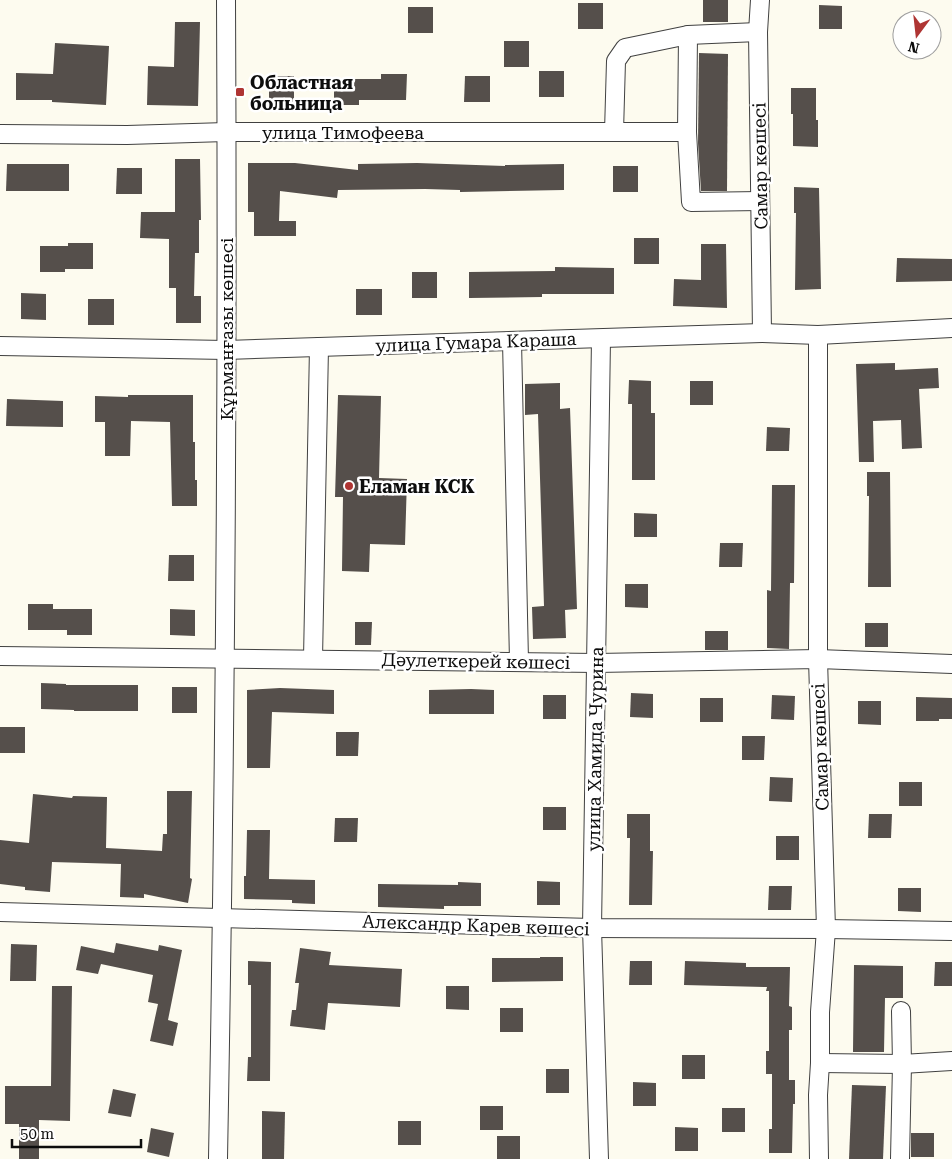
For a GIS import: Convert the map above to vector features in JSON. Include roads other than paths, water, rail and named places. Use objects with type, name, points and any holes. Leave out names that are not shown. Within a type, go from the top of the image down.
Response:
[{"type":"street","name":"Құрманғазы көшесі","points":[[218,1159],[225,658],[226,0]]},
{"type":"street","name":"Самар көшесі","points":[[760,0],[758,32],[762,333]]},
{"type":"street","points":[[614,132],[616,61],[625,48],[688,35],[758,32]]},
{"type":"street","points":[[688,35],[687,132],[691,202],[760,201]]},
{"type":"street","name":"улица Тимофеева","points":[[0,134],[687,132]]},
{"type":"street","name":"улица Гумара Караша","points":[[0,346],[226,350],[762,333],[818,335],[952,328]]},
{"type":"street","name":"Самар көшесі","points":[[818,335],[818,659],[826,928],[820,1012],[819,1159]]},
{"type":"street","name":"улица Хамида Чурина","points":[[599,1159],[592,928],[601,339]]},
{"type":"street","points":[[512,341],[519,661]]},
{"type":"street","points":[[313,659],[319,347]]},
{"type":"street","name":"Дәулеткерей көшесі","points":[[0,656],[596,663],[818,659],[952,664]]},
{"type":"street","name":"Александр Карев көшесі","points":[[0,912],[592,928],[826,928],[952,931]]},
{"type":"street","points":[[900,1159],[901,1011]]},
{"type":"street","points":[[820,1063],[902,1064],[952,1061]]},
{"type":"place","name":"Областная больница","points":[[240,92]]},
{"type":"place","name":"Еламан КСК","points":[[349,486]]}]
